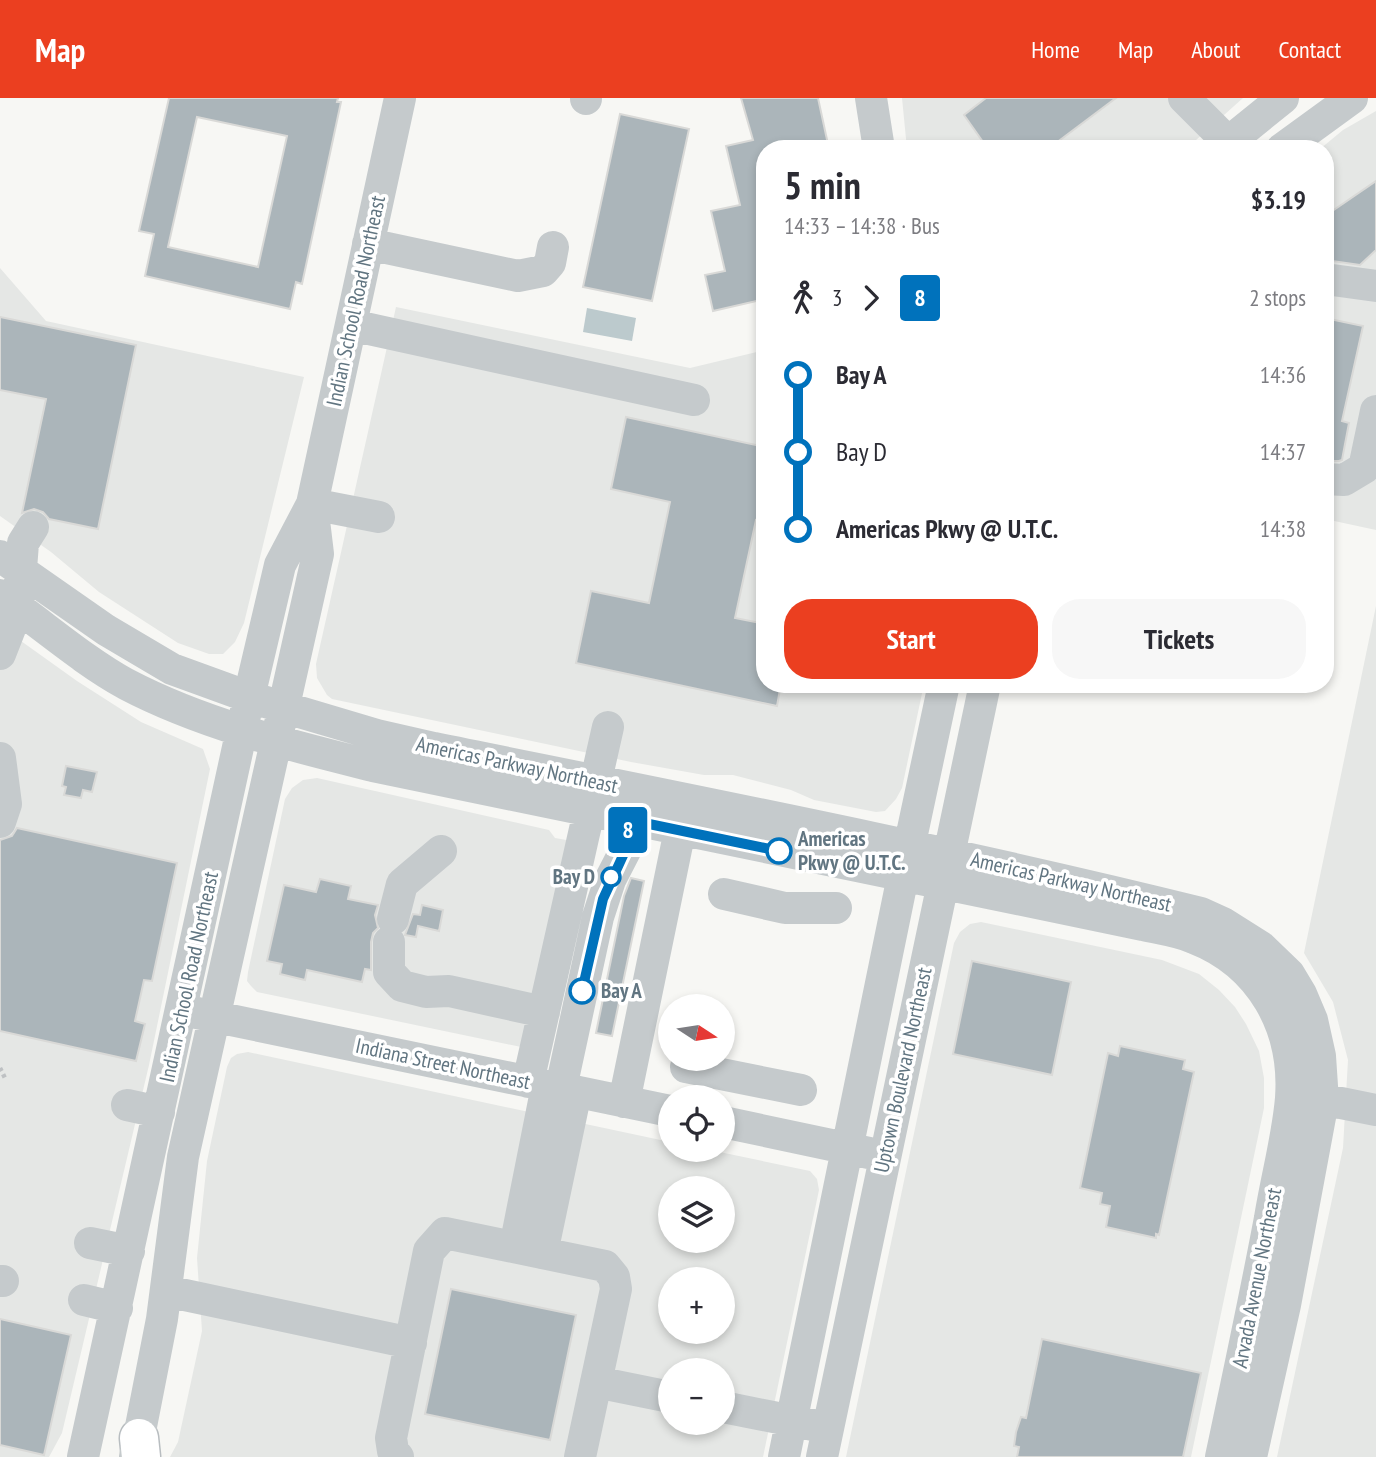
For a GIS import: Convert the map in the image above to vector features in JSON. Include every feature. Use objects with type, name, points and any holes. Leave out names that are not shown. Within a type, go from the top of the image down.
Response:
[{"type":"street","name":"Indian School Road Northeast","points":[[83,1457],[249,697],[280,565],[312,504],[400,98]]},
{"type":"street","points":[[871,98],[878,140]]},
{"type":"street","points":[[1184,98],[1222,140]]},
{"type":"street","points":[[1235,140],[1283,98]]},
{"type":"street","points":[[1294,140],[1352,98]]},
{"type":"street","points":[[368,244],[518,276],[543,271],[550,263],[553,247]]},
{"type":"street","points":[[1334,280],[1376,286]]},
{"type":"street","points":[[351,325],[694,400]]},
{"type":"street","points":[[1334,479],[1344,480],[1364,468],[1376,411]]},
{"type":"street","name":"Indian School Road Northeast","points":[[138,1451],[166,1292],[183,1157],[318,554],[312,504]]},
{"type":"street","points":[[312,504],[379,517]]},
{"type":"street","points":[[0,654],[9,601],[10,562],[33,527]]},
{"type":"street","name":"Americas Parkway Northeast","points":[[10,562],[139,651],[172,669],[249,697],[377,735],[949,853],[1201,913],[1255,943],[1289,974],[1312,1020],[1320,1056],[1323,1101]]},
{"type":"street","name":"Americas Parkway Northeast","points":[[9,601],[123,682],[158,700],[278,741],[373,766],[1192,937],[1220,950],[1242,965],[1258,983],[1286,1040],[1291,1065],[1291,1099]]},
{"type":"street","name":"Uptown Boulevard Northeast","points":[[785,1457],[902,876],[942,693]]},
{"type":"street","name":"Uptown Boulevard Northeast","points":[[825,1443],[983,693]]},
{"type":"street","points":[[553,1087],[544,1012],[589,811],[601,782],[608,727]]},
{"type":"street","points":[[0,758],[6,804],[0,822]]},
{"type":"street","points":[[528,1250],[553,1087],[598,917],[628,839],[625,819],[601,782]]},
{"type":"street","points":[[624,1102],[680,830],[688,820],[701,813],[726,808]]},
{"type":"street","points":[[441,851],[402,884],[391,930],[389,972],[402,986],[426,992],[449,991],[544,1012]]},
{"type":"street","points":[[724,894],[785,908],[836,908]]},
{"type":"street","name":"Indiana Street Northeast","points":[[182,1010],[658,1109]]},
{"type":"street","points":[[705,1071],[801,1090]]},
{"type":"street","points":[[735,1112],[749,1080]]},
{"type":"street","points":[[1291,1099],[1323,1101],[1376,1110]]},
{"type":"street","name":"Arvada Avenue Northeast","points":[[1251,1457],[1291,1099]]},
{"type":"street","name":"Arvada Avenue Northeast","points":[[1222,1457],[1270,1302],[1323,1101]]},
{"type":"street","points":[[127,1105],[159,1112]]},
{"type":"street","points":[[735,1125],[884,1156]]},
{"type":"street","points":[[398,1457],[393,1451],[391,1438],[429,1251],[445,1233],[605,1266],[614,1277],[616,1289],[580,1457]]},
{"type":"street","points":[[90,1243],[129,1251]]},
{"type":"street","points":[[166,1292],[411,1343]]},
{"type":"street","points":[[65,1457],[86,1406],[115,1312],[83,1300]]},
{"type":"street","points":[[596,1382],[658,1395]]},
{"type":"street","points":[[735,1409],[792,1421],[825,1443]]},
{"type":"path","points":[[0,1068],[5,1078]]},
{"type":"shaded area","points":[[902,98],[1243,98],[1196,140],[906,140]]},
{"type":"shaded area","points":[[1376,111],[1376,530],[1334,521],[1334,140],[1331,140]]},
{"type":"shaded area","points":[[0,268],[46,321],[304,377],[244,623],[235,642],[223,654],[209,654],[178,643],[99,592],[51,552],[0,516]]},
{"type":"shaded area","points":[[396,307],[690,368],[756,352],[756,693],[922,693],[902,788],[885,811],[876,812],[814,800],[791,790],[733,775],[704,775],[631,762],[332,699],[317,678],[316,664]]},
{"type":"shaded area","points":[[587,308],[636,318],[632,341],[583,332]]},
{"type":"shaded area","points":[[1376,606],[1376,1457],[1277,1457],[1343,1148],[1348,1060],[1333,1002],[1304,953]]},
{"type":"shaded area","points":[[0,626],[77,681],[141,722],[203,749],[210,769],[149,1065],[62,1433],[49,1457],[0,1457]]},
{"type":"shaded area","points":[[317,778],[549,830],[555,838],[578,842],[531,1049],[257,992],[247,981],[285,799],[292,788],[303,780]]},
{"type":"shaded area","points":[[981,922],[1162,960],[1199,974],[1235,1007],[1259,1051],[1264,1078],[1264,1108],[1191,1457],[846,1457],[954,943],[960,932],[970,924]]},
{"type":"shaded area","points":[[248,1052],[658,1139],[658,1162],[735,1162],[735,1155],[810,1171],[817,1179],[819,1190],[763,1457],[170,1457],[178,1442],[202,1331],[197,1258],[207,1161],[231,1058]]},
{"type":"building","points":[[169,98],[338,98],[337,102],[341,102],[302,284],[296,282],[290,309],[145,276],[154,234],[139,231]],"holes":[[[197,117],[287,136],[258,267],[168,247]]]},
{"type":"building","points":[[741,98],[818,98],[827,140],[756,140],[756,301],[713,311],[705,275],[725,271],[711,211],[740,205],[726,146],[753,140]]},
{"type":"building","points":[[986,98],[1116,98],[1060,140],[982,140],[964,115]]},
{"type":"building","points":[[620,114],[689,129],[652,301],[583,287]]},
{"type":"building","points":[[1376,181],[1376,250],[1360,265],[1334,261],[1334,210]]},
{"type":"building","points":[[0,317],[136,345],[98,529],[49,519],[43,512],[34,509],[22,513],[46,399],[0,390]]},
{"type":"building","points":[[1334,320],[1363,326],[1342,421],[1349,423],[1342,460],[1334,461]]},
{"type":"building","points":[[626,417],[756,445],[756,520],[735,618],[756,622],[756,693],[779,693],[777,706],[576,663],[591,591],[649,603],[670,502],[611,489]]},
{"type":"building","points":[[66,766],[97,772],[92,792],[83,790],[81,798],[64,795],[66,787],[62,786]]},
{"type":"building","points":[[17,828],[177,863],[152,981],[144,980],[135,1021],[145,1024],[136,1061],[0,1031],[0,840],[12,836]]},
{"type":"building","points":[[631,878],[644,881],[612,1036],[596,1033],[624,896]]},
{"type":"building","points":[[320,879],[351,886],[348,899],[378,905],[375,915],[378,928],[373,933],[371,942],[371,970],[365,969],[362,982],[307,970],[305,980],[280,974],[282,964],[267,961],[284,885],[316,892]]},
{"type":"building","points":[[422,905],[443,910],[439,931],[418,926],[416,937],[405,935],[413,914],[420,915]]},
{"type":"building","points":[[972,961],[1071,982],[1052,1075],[953,1054]]},
{"type":"building","points":[[1120,1046],[1185,1060],[1183,1069],[1194,1072],[1159,1235],[1156,1234],[1156,1238],[1106,1227],[1110,1206],[1100,1204],[1102,1193],[1080,1188],[1108,1053],[1118,1056]]},
{"type":"building","points":[[451,1289],[576,1315],[550,1440],[425,1414]]},
{"type":"building","points":[[0,1319],[71,1335],[44,1455],[0,1445]]},
{"type":"building","points":[[1042,1339],[1201,1373],[1183,1457],[1017,1457],[1019,1447],[1014,1446],[1016,1432],[1021,1417],[1026,1418]]},
{"type":"bus line","name":"8","points":[[582,991],[603,899],[626,849],[628,829],[625,819],[779,851]]},
{"type":"place","name":"Americas Pkwy @ U.T.C.","points":[[779,851]]},
{"type":"place","name":"Bay D","points":[[611,877]]},
{"type":"place","name":"Bay A","points":[[582,991]]}]
